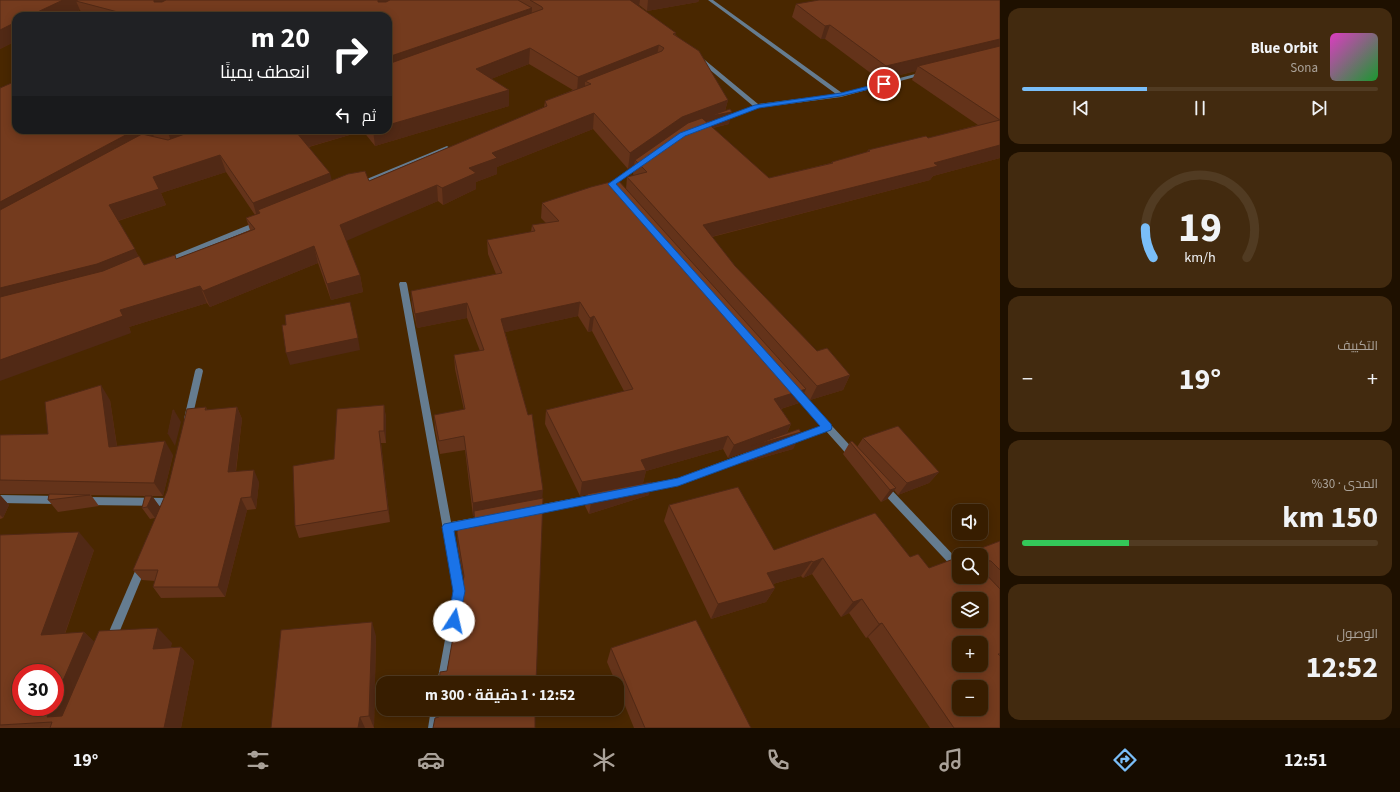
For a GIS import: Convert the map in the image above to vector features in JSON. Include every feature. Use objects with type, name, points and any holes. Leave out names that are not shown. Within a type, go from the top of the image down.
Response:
[{"type":"street","points":[[710,0],[841,95]]},
{"type":"street","points":[[692,51],[757,106]]},
{"type":"street","points":[[716,122],[757,106],[841,95],[932,72]]},
{"type":"street","points":[[353,186],[457,144]]},
{"type":"street","points":[[622,195],[612,184],[650,157]]},
{"type":"street","points":[[160,264],[264,222]]},
{"type":"street","points":[[403,284],[459,591],[443,676]]},
{"type":"street","points":[[186,425],[199,371]]},
{"type":"street","points":[[790,386],[859,461]]},
{"type":"street","points":[[782,444],[827,427]]},
{"type":"street","points":[[632,491],[678,482],[768,449]]},
{"type":"street","points":[[880,484],[952,561]]},
{"type":"street","points":[[525,512],[609,495]]},
{"type":"street","points":[[0,499],[168,502]]},
{"type":"street","points":[[448,527],[494,518]]},
{"type":"street","points":[[107,648],[147,553]]},
{"type":"street","points":[[434,728],[436,716]]},
{"type":"building","points":[[0,0],[63,0],[38,12],[12,12],[12,24],[0,30]]},
{"type":"building","points":[[154,0],[154,2],[162,2],[166,0],[378,0],[378,2],[386,2],[390,0],[518,0],[532,8],[392,56],[392,12],[118,12],[76,1]]},
{"type":"building","points":[[530,0],[630,0],[676,33],[673,34],[699,51],[728,100],[682,117],[630,153],[594,113],[492,153],[497,158],[469,168],[476,173],[442,188],[437,185],[340,225],[360,275],[327,284],[314,246],[203,291],[200,286],[120,310],[123,316],[0,360],[0,297],[103,271],[139,256],[144,265],[175,255],[176,259],[255,229],[246,218],[260,213],[258,210],[348,174],[365,171],[369,181],[547,106],[545,101],[591,84],[585,81],[662,51],[664,48],[659,45],[578,77],[530,48],[476,69],[509,90],[392,124],[392,63],[543,9]]},
{"type":"building","points":[[819,0],[1000,0],[1000,39],[886,66],[830,25],[825,26],[796,4]]},
{"type":"building","points":[[1000,46],[1000,120],[918,66]]},
{"type":"building","points":[[12,83],[12,134],[128,134],[0,202],[0,88]]},
{"type":"building","points":[[730,109],[732,112],[710,116]]},
{"type":"building","points":[[702,118],[769,178],[833,163],[832,162],[870,151],[868,150],[926,136],[928,138],[1000,120],[1000,145],[934,163],[938,166],[703,225],[735,266],[817,351],[827,348],[850,375],[817,386],[627,177],[647,172],[635,160],[688,123]]},
{"type":"building","points":[[142,134],[168,140],[185,134],[298,134],[330,173],[253,203],[220,155],[153,177],[159,189],[109,205],[135,249],[97,264],[0,288],[0,210]]},
{"type":"building","points":[[618,180],[806,389],[774,399],[791,424],[734,445],[728,436],[641,460],[646,470],[582,482],[546,410],[633,389],[594,316],[590,318],[580,302],[501,319],[528,415],[532,414],[543,490],[473,503],[464,436],[439,441],[434,415],[465,409],[454,355],[484,350],[467,303],[415,314],[411,291],[502,273],[487,240],[535,231],[532,225],[559,221],[542,203]]},
{"type":"building","points":[[350,302],[358,338],[286,353],[282,325],[286,325],[285,315]]},
{"type":"building","points":[[101,385],[109,447],[165,441],[154,483],[0,480],[0,435],[48,434],[45,402]]},
{"type":"building","points":[[384,405],[384,431],[379,431],[388,510],[295,526],[293,466],[334,459],[337,409]]},
{"type":"building","points":[[206,407],[205,410],[237,407],[228,472],[254,470],[251,497],[241,498],[218,587],[153,587],[158,570],[133,570],[167,491],[187,409]]},
{"type":"building","points":[[173,410],[174,410],[168,434]]},
{"type":"building","points":[[898,426],[939,472],[907,483],[863,438]]},
{"type":"building","points":[[799,429],[801,432],[751,446]]},
{"type":"building","points":[[852,441],[896,488],[890,490],[850,442]]},
{"type":"building","points":[[652,483],[591,503],[587,494]]},
{"type":"building","points":[[738,487],[774,550],[875,513],[910,557],[918,554],[929,568],[952,560],[952,584],[988,584],[988,576],[1000,589],[1000,654],[998,654],[1000,656],[1000,728],[954,728],[882,623],[879,624],[862,599],[853,602],[823,558],[813,562],[812,561],[767,573],[775,588],[718,604],[669,505]]},
{"type":"building","points":[[49,494],[90,495],[48,500]]},
{"type":"building","points":[[145,496],[152,496],[147,507],[142,508]]},
{"type":"building","points":[[543,498],[536,676],[440,676],[440,672],[447,671],[464,576],[457,533],[458,523],[475,524],[474,511]]},
{"type":"building","points":[[79,532],[41,635],[84,632],[64,678],[64,664],[12,664],[12,716],[64,716],[64,711],[99,631],[158,628],[153,649],[181,647],[164,728],[50,728],[52,722],[0,725],[0,535]]},
{"type":"building","points":[[1000,541],[1000,570],[991,561],[988,561],[988,548],[981,548]]},
{"type":"building","points":[[696,620],[751,728],[645,728],[611,648]]},
{"type":"building","points":[[372,622],[369,716],[360,717],[358,728],[271,728],[281,630]]},
{"type":"building","points":[[535,716],[535,728],[433,728],[435,718]]},
{"type":"route","points":[[454,621],[459,591],[448,527],[678,482],[827,427],[612,184],[682,135],[757,106],[841,95],[884,84]]}]
